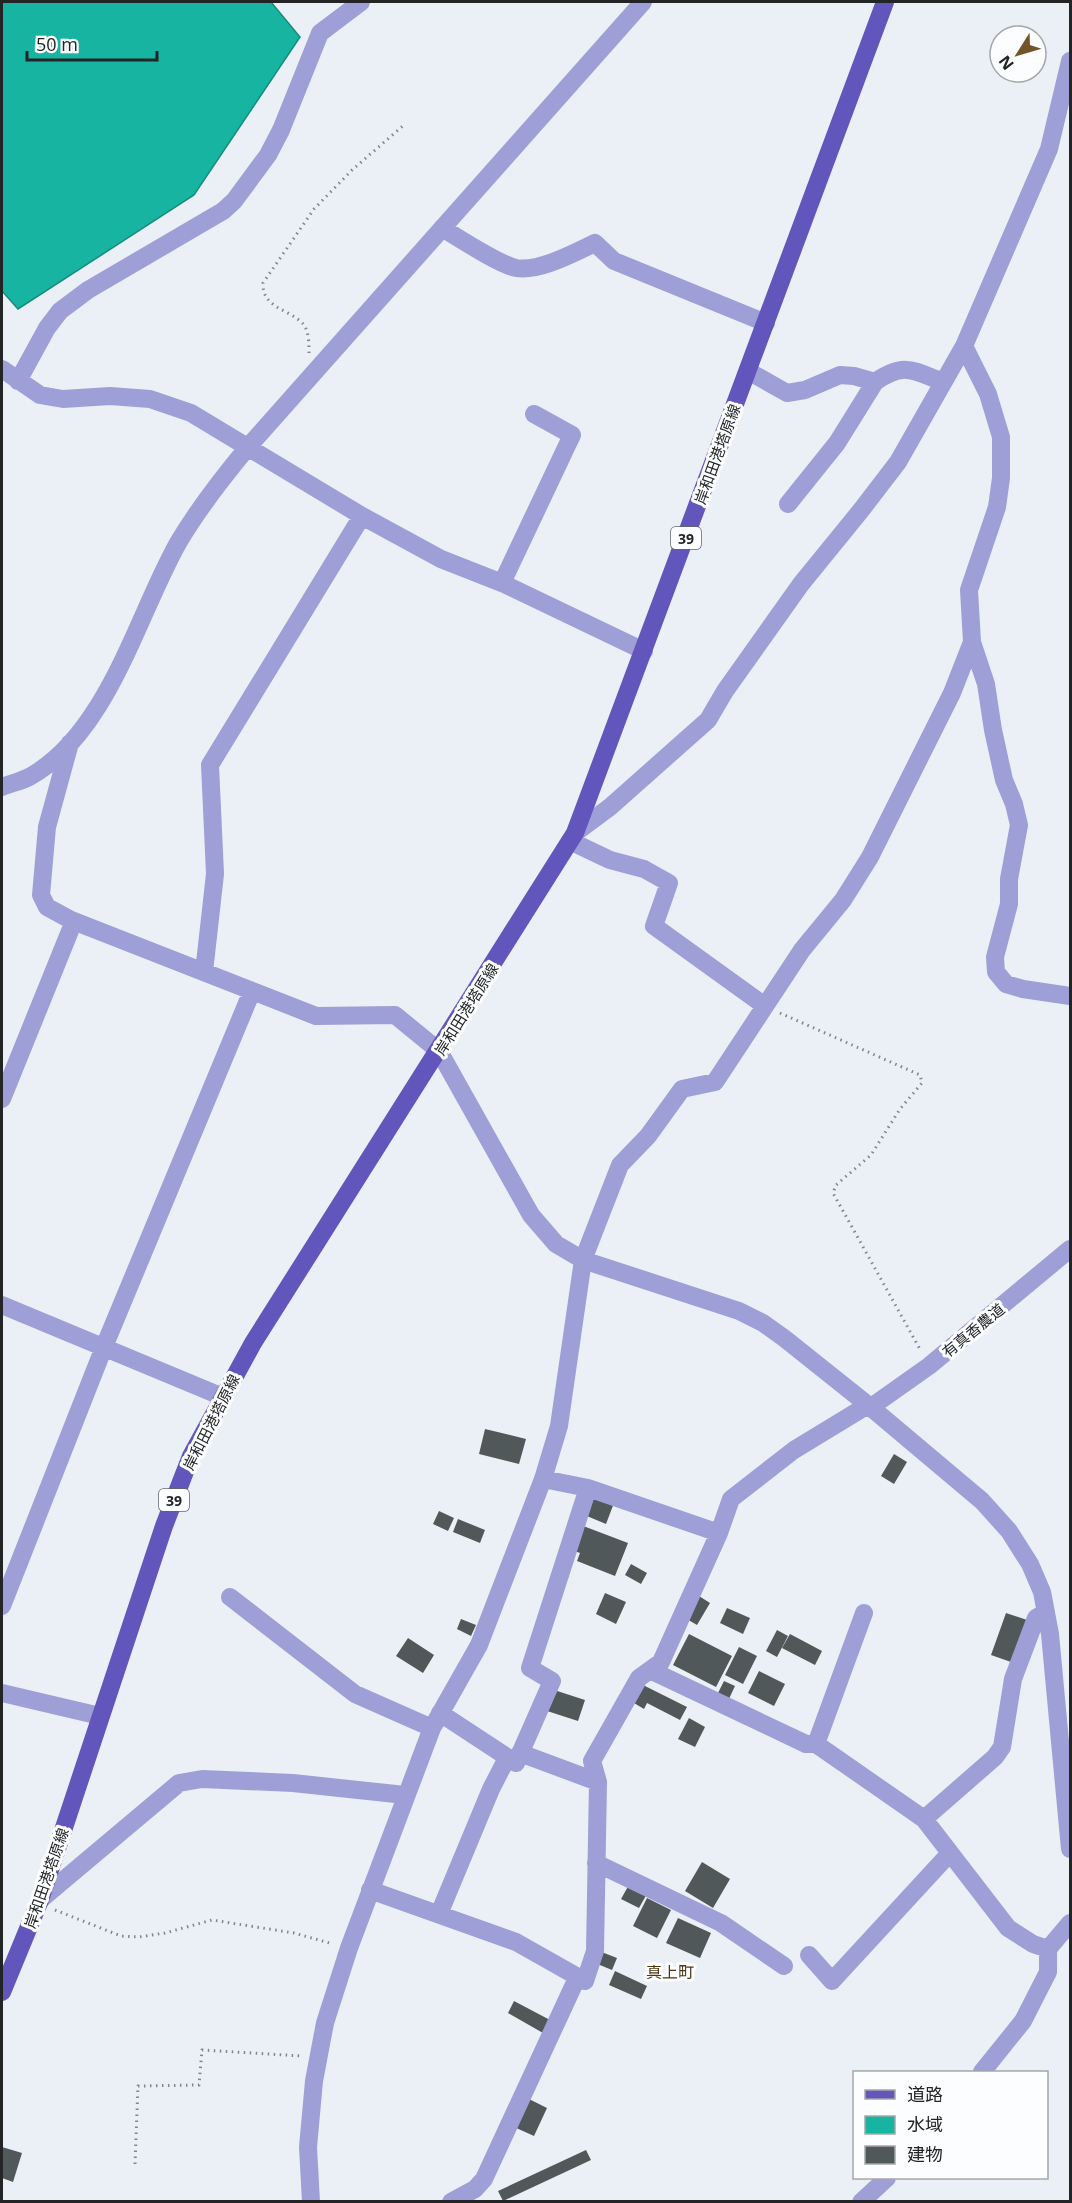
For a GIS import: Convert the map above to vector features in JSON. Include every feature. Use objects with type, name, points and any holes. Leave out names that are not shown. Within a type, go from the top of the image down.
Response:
[{"type":"main road","name":"岸和田港塔原線","points":[[2,1992],[39,1902],[100,1716],[191,1456],[253,1343],[573,837],[885,2]]},
{"type":"street","points":[[18,381],[47,328],[60,311],[88,290],[223,212],[234,201],[268,155],[281,130],[320,33],[362,2]]},
{"type":"street","points":[[2,787],[31,776],[57,757],[84,728],[107,691],[178,543],[221,480],[305,382],[643,2]]},
{"type":"street","points":[[765,1006],[654,927],[669,884],[644,869],[610,860],[573,837],[708,720],[725,691],[801,584],[898,462],[964,346],[1048,149],[1071,61]]},
{"type":"street","points":[[442,228],[505,264],[517,268],[534,267],[568,256],[595,243],[614,261],[766,323]]},
{"type":"street","points":[[964,346],[988,394],[1001,437],[998,507],[969,590],[972,642],[986,684],[1004,780],[1014,804],[1018,825],[1009,879],[1009,904],[995,957],[996,972],[1006,984],[1023,989],[1071,996]]},
{"type":"street","points":[[2,369],[40,395],[63,399],[110,396],[150,399],[191,413],[362,516],[441,559],[502,583],[644,651]]},
{"type":"street","points":[[788,504],[837,443],[875,382],[891,371],[910,369],[943,382]]},
{"type":"street","points":[[748,371],[787,393],[805,390],[840,375],[875,382]]},
{"type":"street","points":[[502,583],[572,435],[534,414]]},
{"type":"street","points":[[204,972],[215,874],[210,765],[362,516]]},
{"type":"street","points":[[310,2202],[308,2147],[314,2081],[325,2023],[349,1948],[405,1795],[436,1721],[479,1645],[543,1479],[559,1426],[583,1260],[620,1165],[648,1136],[682,1089],[715,1082],[802,950],[843,900],[870,856],[952,693],[972,642]]},
{"type":"street","points":[[70,743],[47,827],[41,895],[47,908],[74,921],[316,1017],[394,1015],[439,1051],[531,1215],[556,1244],[583,1260],[739,1311],[763,1323],[870,1406],[982,1501],[1009,1531],[1030,1564],[1042,1592],[1050,1634],[1071,1849]]},
{"type":"street","points":[[2,1099],[74,921]]},
{"type":"street","points":[[2,1606],[105,1347],[252,991]]},
{"type":"street","name":"有真香農道","points":[[577,1978],[585,1981],[595,1951],[598,1782],[592,1761],[639,1678],[661,1662],[719,1533],[731,1499],[794,1450],[870,1406],[929,1366],[1071,1249]]},
{"type":"street","points":[[2,1305],[223,1396]]},
{"type":"street","points":[[543,1479],[588,1488],[719,1533]]},
{"type":"street","points":[[439,1914],[491,1789],[513,1755],[552,1681],[530,1668],[588,1488]]},
{"type":"street","points":[[230,1597],[355,1695],[436,1721],[513,1755],[598,1782]]},
{"type":"street","points":[[924,1819],[995,1757],[1002,1747],[1012,1680],[1036,1618],[1046,1612]]},
{"type":"street","points":[[816,1744],[864,1613]]},
{"type":"street","points":[[650,1670],[806,1744],[816,1744],[924,1819],[1008,1928],[1033,1944],[1048,1949]]},
{"type":"street","points":[[2,1693],[100,1716]]},
{"type":"street","points":[[39,1902],[179,1784],[202,1779],[281,1783],[405,1795]]},
{"type":"street","points":[[809,1954],[832,1981],[950,1853]]},
{"type":"street","points":[[597,1863],[721,1923],[784,1966]]},
{"type":"street","points":[[370,1890],[516,1942],[577,1978],[484,2180],[475,2189],[452,2202]]},
{"type":"street","points":[[984,2071],[1023,2021],[1048,1972],[1048,1949],[1071,1923]]},
{"type":"street","points":[[861,2202],[885,2179]]},
{"type":"path","points":[[305,382],[309,350],[308,334],[304,325],[268,300],[263,293],[263,283],[314,209],[352,170],[404,124]]},
{"type":"path","points":[[765,1006],[920,1075],[922,1083],[900,1109],[871,1155],[836,1185],[833,1193],[929,1366]]},
{"type":"path","points":[[39,1902],[121,1935],[139,1937],[165,1933],[212,1920],[294,1933],[349,1948]]},
{"type":"path","points":[[135,2164],[138,2086],[199,2085],[202,2050],[319,2057]]},
{"type":"water","points":[[2,2],[271,2],[300,37],[194,195],[18,309],[2,291]]},
{"type":"building","points":[[485,1429],[526,1439],[519,1464],[479,1454]]},
{"type":"building","points":[[894,1454],[907,1462],[894,1484],[881,1476]]},
{"type":"building","points":[[590,1494],[614,1503],[606,1524],[582,1514]]},
{"type":"building","points":[[439,1511],[454,1518],[448,1531],[433,1524]]},
{"type":"building","points":[[458,1519],[485,1530],[480,1543],[453,1532]]},
{"type":"building","points":[[578,1524],[628,1543],[615,1576],[577,1561],[580,1553],[569,1549]]},
{"type":"building","points":[[631,1564],[647,1573],[641,1584],[625,1575]]},
{"type":"building","points":[[605,1593],[626,1602],[616,1624],[596,1614]]},
{"type":"building","points":[[699,1596],[710,1603],[697,1625],[685,1618]]},
{"type":"building","points":[[727,1608],[750,1618],[743,1634],[720,1623]]},
{"type":"building","points":[[1006,1613],[1027,1620],[1011,1662],[991,1655]]},
{"type":"building","points":[[461,1619],[476,1625],[471,1636],[457,1629]]},
{"type":"building","points":[[777,1630],[788,1636],[777,1657],[766,1651]]},
{"type":"building","points":[[689,1634],[732,1656],[716,1687],[673,1665]]},
{"type":"building","points":[[790,1634],[822,1651],[815,1665],[782,1648]]},
{"type":"building","points":[[408,1638],[434,1655],[423,1673],[396,1656]]},
{"type":"building","points":[[739,1647],[757,1656],[743,1684],[725,1675]]},
{"type":"building","points":[[759,1671],[785,1684],[774,1706],[748,1693]]},
{"type":"building","points":[[724,1681],[735,1686],[727,1703],[716,1697]]},
{"type":"building","points":[[643,1685],[687,1707],[680,1720],[647,1703],[644,1709],[634,1703]]},
{"type":"building","points":[[551,1689],[585,1700],[578,1721],[544,1710]]},
{"type":"building","points":[[689,1718],[705,1727],[695,1747],[678,1739]]},
{"type":"building","points":[[702,1862],[730,1879],[713,1908],[685,1891]]},
{"type":"building","points":[[630,1883],[648,1892],[639,1908],[621,1899]]},
{"type":"building","points":[[647,1898],[671,1910],[657,1938],[633,1926]]},
{"type":"building","points":[[678,1918],[711,1933],[700,1958],[666,1943]]},
{"type":"building","points":[[599,1951],[617,1958],[612,1970],[595,1963]]},
{"type":"building","points":[[615,1971],[647,1986],[641,1999],[609,1985]]},
{"type":"building","points":[[514,2001],[550,2020],[543,2033],[508,2013]]},
{"type":"building","points":[[527,2098],[547,2108],[534,2136],[514,2127]]},
{"type":"building","points":[[2,2147],[22,2153],[13,2182],[2,2178]]},
{"type":"building","points":[[586,2150],[591,2160],[503,2201],[498,2191]]},
{"type":"district","name":"真上町","points":[[670,1972]]}]
